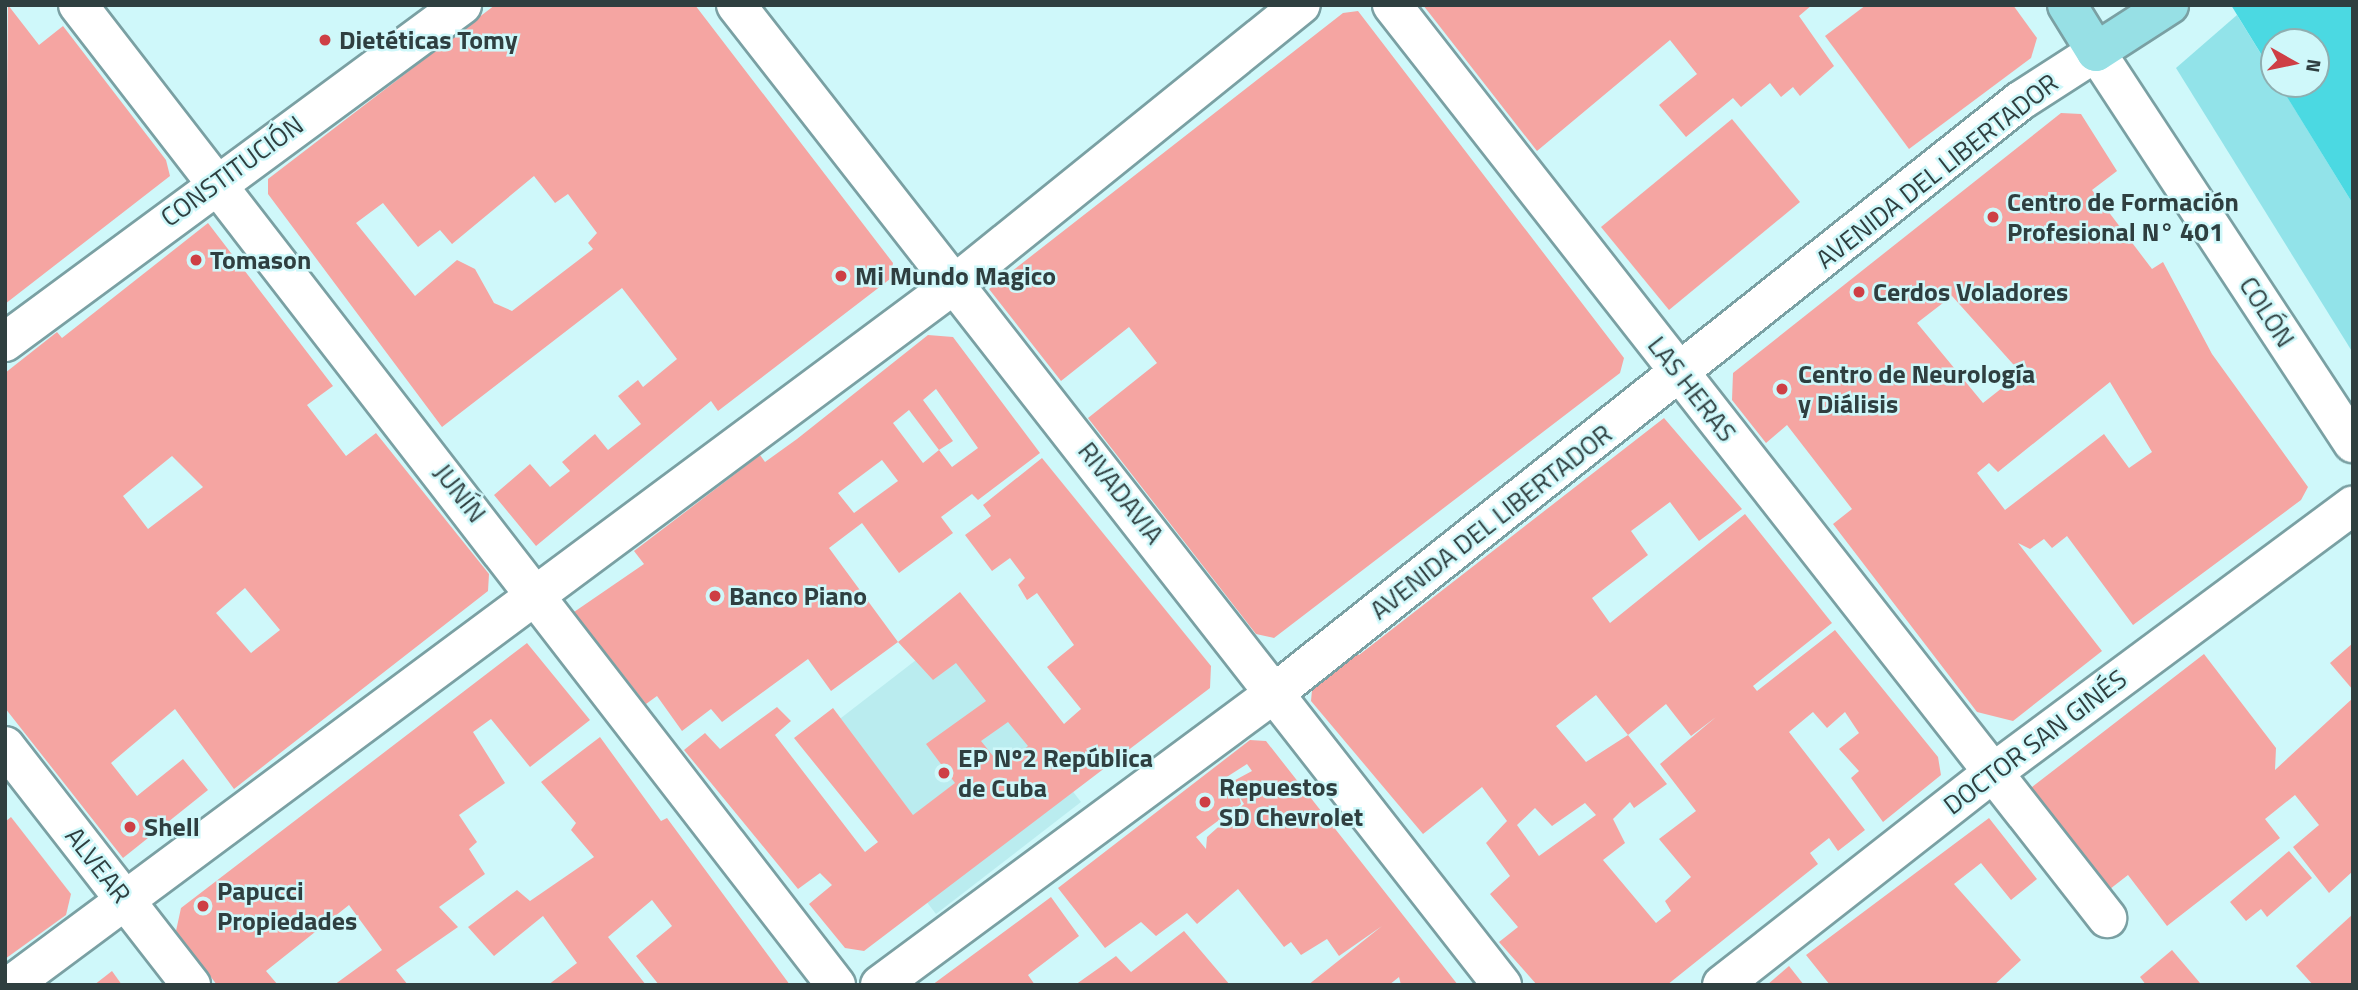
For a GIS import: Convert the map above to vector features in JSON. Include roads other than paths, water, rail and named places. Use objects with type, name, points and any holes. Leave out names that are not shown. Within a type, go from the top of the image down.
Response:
[{"type":"main road","name":"COLÓN","points":[[2067,5],[2096,52]]},
{"type":"main road","points":[[2096,52],[2169,5]]},
{"type":"street","name":"JUNÍN","points":[[78,5],[218,180],[836,985]]},
{"type":"street","name":"CONSTITUCIÓN","points":[[5,342],[218,180],[462,5]]},
{"type":"street","name":"RIVADAVIA","points":[[736,5],[1277,691],[1502,985]]},
{"type":"street","points":[[11,985],[536,592],[956,283],[1301,5]]},
{"type":"street","name":"LAS HERAS","points":[[1392,5],[1990,775],[2107,918]]},
{"type":"street","name":"AVENIDA DEL LIBERTADOR","points":[[880,985],[1277,691],[2021,101],[2096,52]]},
{"type":"street","name":"COLÓN","points":[[2096,52],[2353,443]]},
{"type":"street","name":"DOCTOR SAN GINÉS","points":[[1723,985],[1990,775],[2353,505]]},
{"type":"street","name":"ALVEAR","points":[[5,746],[191,985]]},
{"type":"place","name":"Dietéticas Tomy","points":[[325,40]]},
{"type":"place","name":"Centro de Formación Profesional N° 401","points":[[1993,217]]},
{"type":"place","name":"Tomason","points":[[196,260]]},
{"type":"place","name":"Mi Mundo Magico","points":[[841,276]]},
{"type":"place","name":"Cerdos Voladores","points":[[1859,292]]},
{"type":"place","name":"Centro de Neurología y Diálisis","points":[[1782,389]]},
{"type":"place","name":"Banco Piano","points":[[715,596]]},
{"type":"place","name":"EP Nº2 República de Cuba","points":[[944,773]]},
{"type":"place","name":"Repuestos SD Chevrolet","points":[[1205,802]]},
{"type":"place","name":"Shell","points":[[130,827]]},
{"type":"place","name":"Papucci Propiedades","points":[[203,906]]}]
